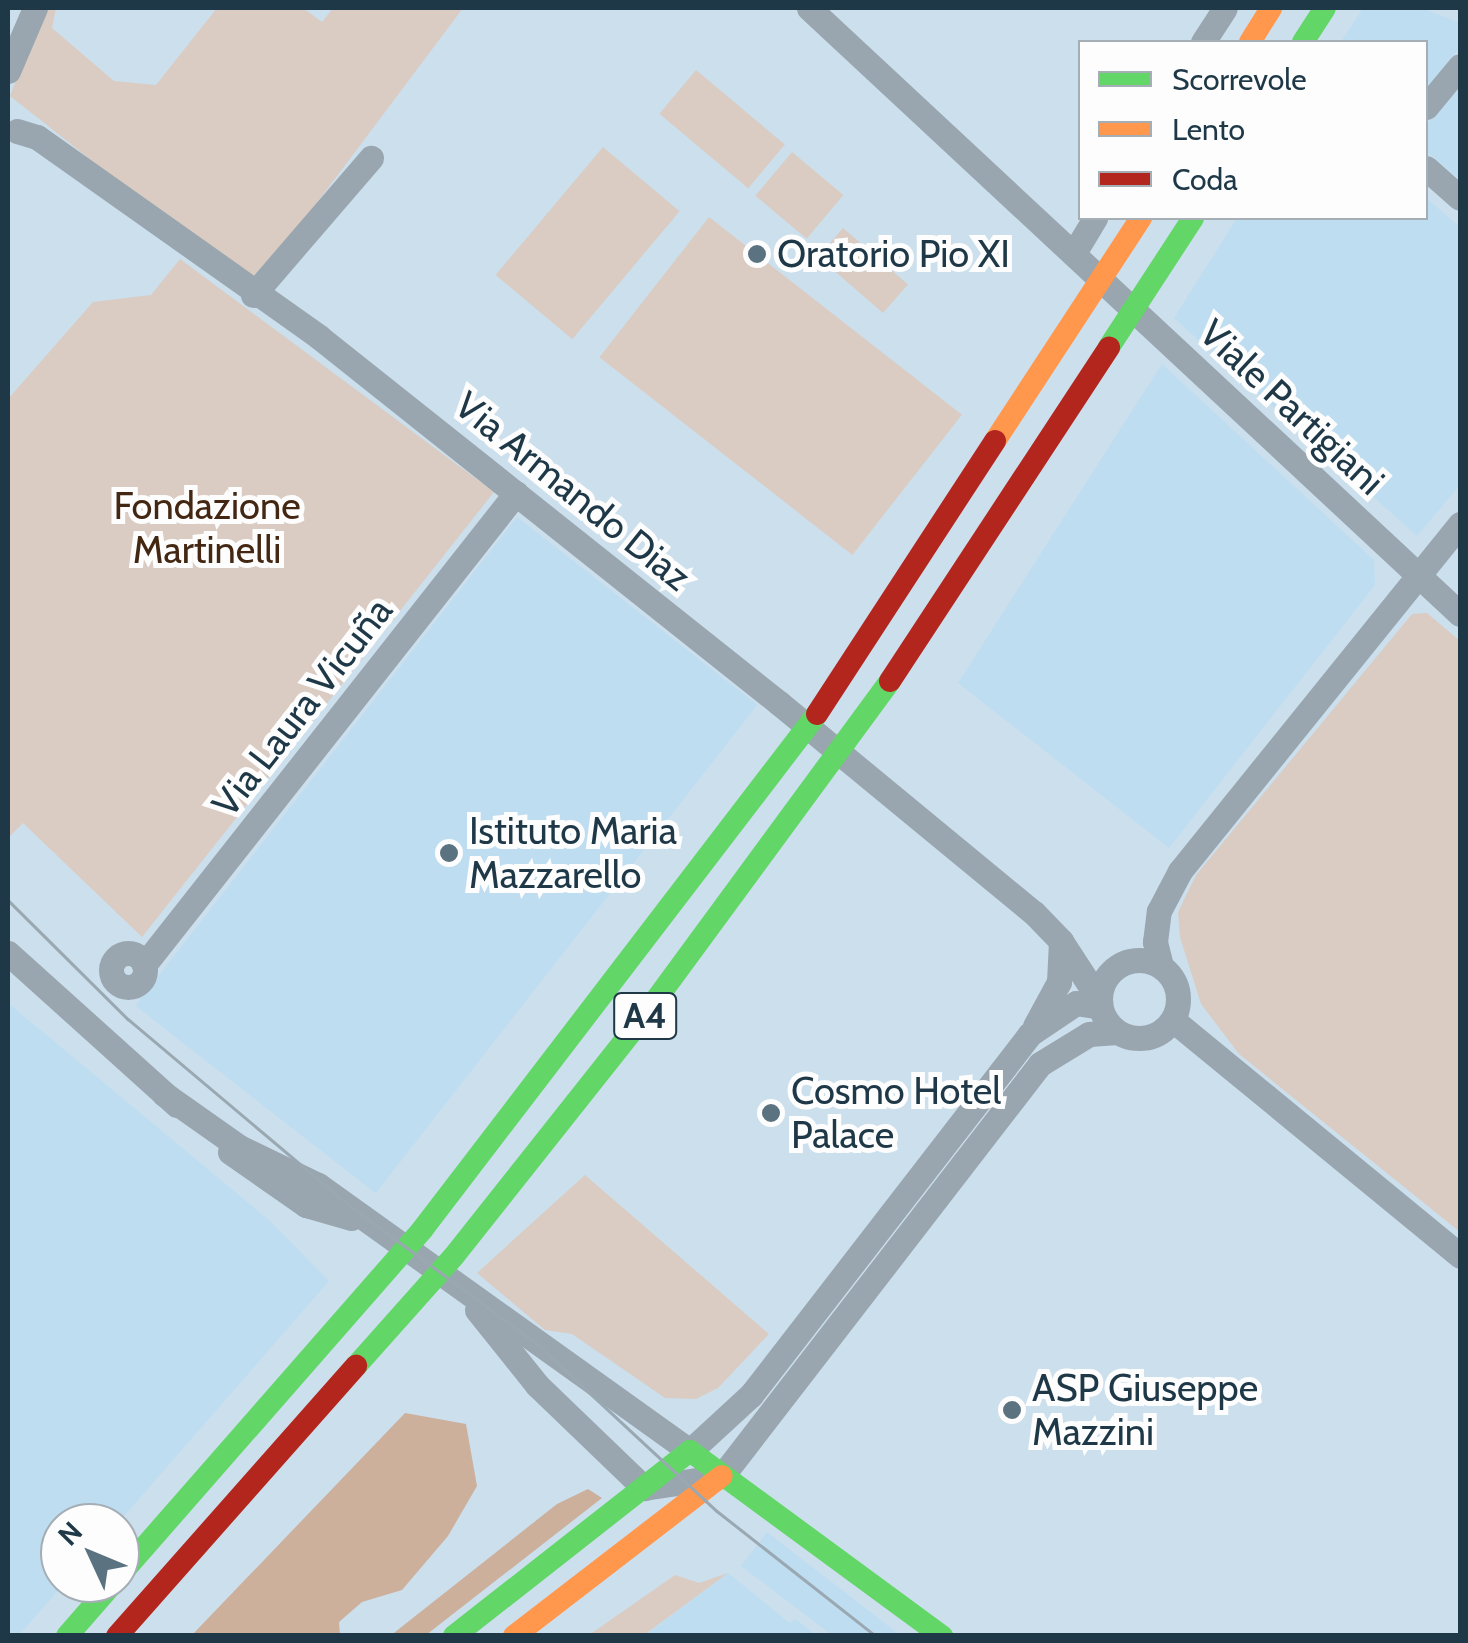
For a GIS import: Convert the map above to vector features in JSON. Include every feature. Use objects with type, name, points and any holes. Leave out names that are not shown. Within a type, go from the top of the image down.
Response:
[{"type":"main road","points":[[1251,40],[1272,8]]},
{"type":"main road","points":[[1304,40],[1325,8]]},
{"type":"main road","name":"A4","points":[[140,1552],[422,1230],[795,745],[1140,220]]},
{"type":"main road","name":"A4","points":[[117,1636],[454,1256],[829,771],[1123,330],[1192,220]]},
{"type":"main road","points":[[454,1636],[690,1451],[942,1636]]},
{"type":"main road","points":[[514,1636],[722,1476]]},
{"type":"main road","points":[[67,1636],[96,1603]]},
{"type":"street","points":[[8,71],[34,8]]},
{"type":"street","name":"Viale Partigiani","points":[[809,8],[1460,614]]},
{"type":"street","points":[[1205,40],[1225,8]]},
{"type":"street","points":[[1428,105],[1460,66]]},
{"type":"street","name":"Via Armando Diaz","points":[[11,129],[37,137],[318,338],[516,493],[1061,941],[1100,1004]]},
{"type":"street","points":[[253,295],[371,158]]},
{"type":"street","points":[[1428,170],[1460,198]]},
{"type":"street","points":[[1074,253],[1095,220]]},
{"type":"street","name":"Via Laura Vicuña","points":[[144,964],[516,493]]},
{"type":"street","points":[[468,1298],[537,1384],[644,1488],[722,1476],[1040,1064],[1089,1034],[1116,1032],[1148,1038],[1173,1020],[1178,991],[1161,966],[1155,942],[1159,911],[1180,870],[1460,524]]},
{"type":"street","points":[[8,953],[164,1094],[239,1147],[318,1185],[360,1221],[690,1451],[751,1395],[1030,1034],[1053,1000],[1061,941]]},
{"type":"street","points":[[1100,1004],[1114,968],[1146,960],[1161,966]]},
{"type":"street","points":[[1030,1034],[1076,1003],[1100,1004]]},
{"type":"street","points":[[1100,1004],[1116,1032]]},
{"type":"street","points":[[1173,1020],[1460,1256]]},
{"type":"shaded area","points":[[1363,8],[1422,8],[1460,23],[1460,47],[1428,87],[1428,40],[1342,40]]},
{"type":"shaded area","points":[[1460,88],[1460,180],[1428,153],[1428,123]]},
{"type":"shaded area","points":[[1428,200],[1460,227],[1460,485],[1417,536],[1174,318],[1236,220],[1428,220]]},
{"type":"shaded area","points":[[1162,364],[1374,560],[1375,585],[1169,848],[958,683]]},
{"type":"shaded area","name":"Istituto Maria Mazzarello","points":[[517,517],[757,705],[376,1193],[135,1006]]},
{"type":"shaded area","points":[[8,1003],[270,1221],[329,1281],[135,1503],[40,1503],[40,1603],[47,1603],[18,1636],[8,1635]]},
{"type":"shaded area","points":[[405,1413],[466,1424],[477,1486],[448,1536],[402,1590],[362,1602],[339,1622],[340,1635],[192,1635]]},
{"type":"shaded area","points":[[588,1489],[602,1498],[426,1635],[390,1636],[557,1504]]},
{"type":"shaded area","points":[[767,1532],[900,1635],[832,1635],[741,1566]]},
{"type":"shaded area","points":[[728,1573],[790,1623],[795,1619],[816,1635],[644,1636]]},
{"type":"green space","points":[[44,8],[56,8],[52,28],[114,81],[156,85],[217,8],[303,8],[322,22],[333,8],[463,8],[253,288],[10,96]]},
{"type":"green space","points":[[696,70],[785,145],[748,188],[659,114]]},
{"type":"green space","points":[[603,147],[680,211],[572,339],[496,275]]},
{"type":"green space","points":[[792,152],[843,195],[807,239],[755,196]]},
{"type":"green space","points":[[709,217],[962,415],[852,555],[599,357]]},
{"type":"green space","points":[[843,228],[908,284],[883,313],[818,257]]},
{"type":"green space","name":"Fondazione Martinelli","points":[[180,259],[494,492],[142,937],[23,823],[8,838],[8,399],[93,302],[151,295]]},
{"type":"green space","points":[[1427,613],[1460,641],[1460,1232],[1239,1054],[1201,1004],[1180,937],[1178,912],[1196,875],[1412,614]]},
{"type":"green space","points":[[585,1175],[769,1334],[718,1388],[696,1399],[665,1398],[572,1334],[545,1330],[477,1273]]},
{"type":"green space","points":[[728,1573],[644,1635],[589,1635],[675,1575],[699,1583]]},
{"type":"tram line","points":[[8,900],[128,1019],[349,1205],[535,1342],[717,1511],[876,1636]]},
{"type":"traffic: fast","points":[[1304,40],[1325,8]]},
{"type":"traffic: fast","points":[[1109,347],[1192,220]]},
{"type":"traffic: fast","points":[[356,1366],[454,1256],[644,1016],[890,681]]},
{"type":"traffic: fast","points":[[140,1552],[422,1230],[817,714]]},
{"type":"traffic: fast","points":[[454,1636],[690,1451],[942,1636]]},
{"type":"traffic: fast","points":[[67,1636],[96,1603]]},
{"type":"traffic: slow","points":[[1251,40],[1271,8]]},
{"type":"traffic: slow","points":[[995,441],[1140,220]]},
{"type":"traffic: slow","points":[[514,1636],[722,1476]]},
{"type":"traffic: jam","points":[[890,681],[1109,347]]},
{"type":"traffic: jam","points":[[817,714],[995,441]]},
{"type":"traffic: jam","points":[[117,1636],[356,1366]]},
{"type":"place","name":"Oratorio Pio XI","points":[[757,254]]},
{"type":"place","name":"Istituto Maria Mazzarello","points":[[449,853]]},
{"type":"place","name":"Cosmo Hotel Palace","points":[[771,1113]]},
{"type":"place","name":"ASP Giuseppe Mazzini","points":[[1012,1410]]}]
